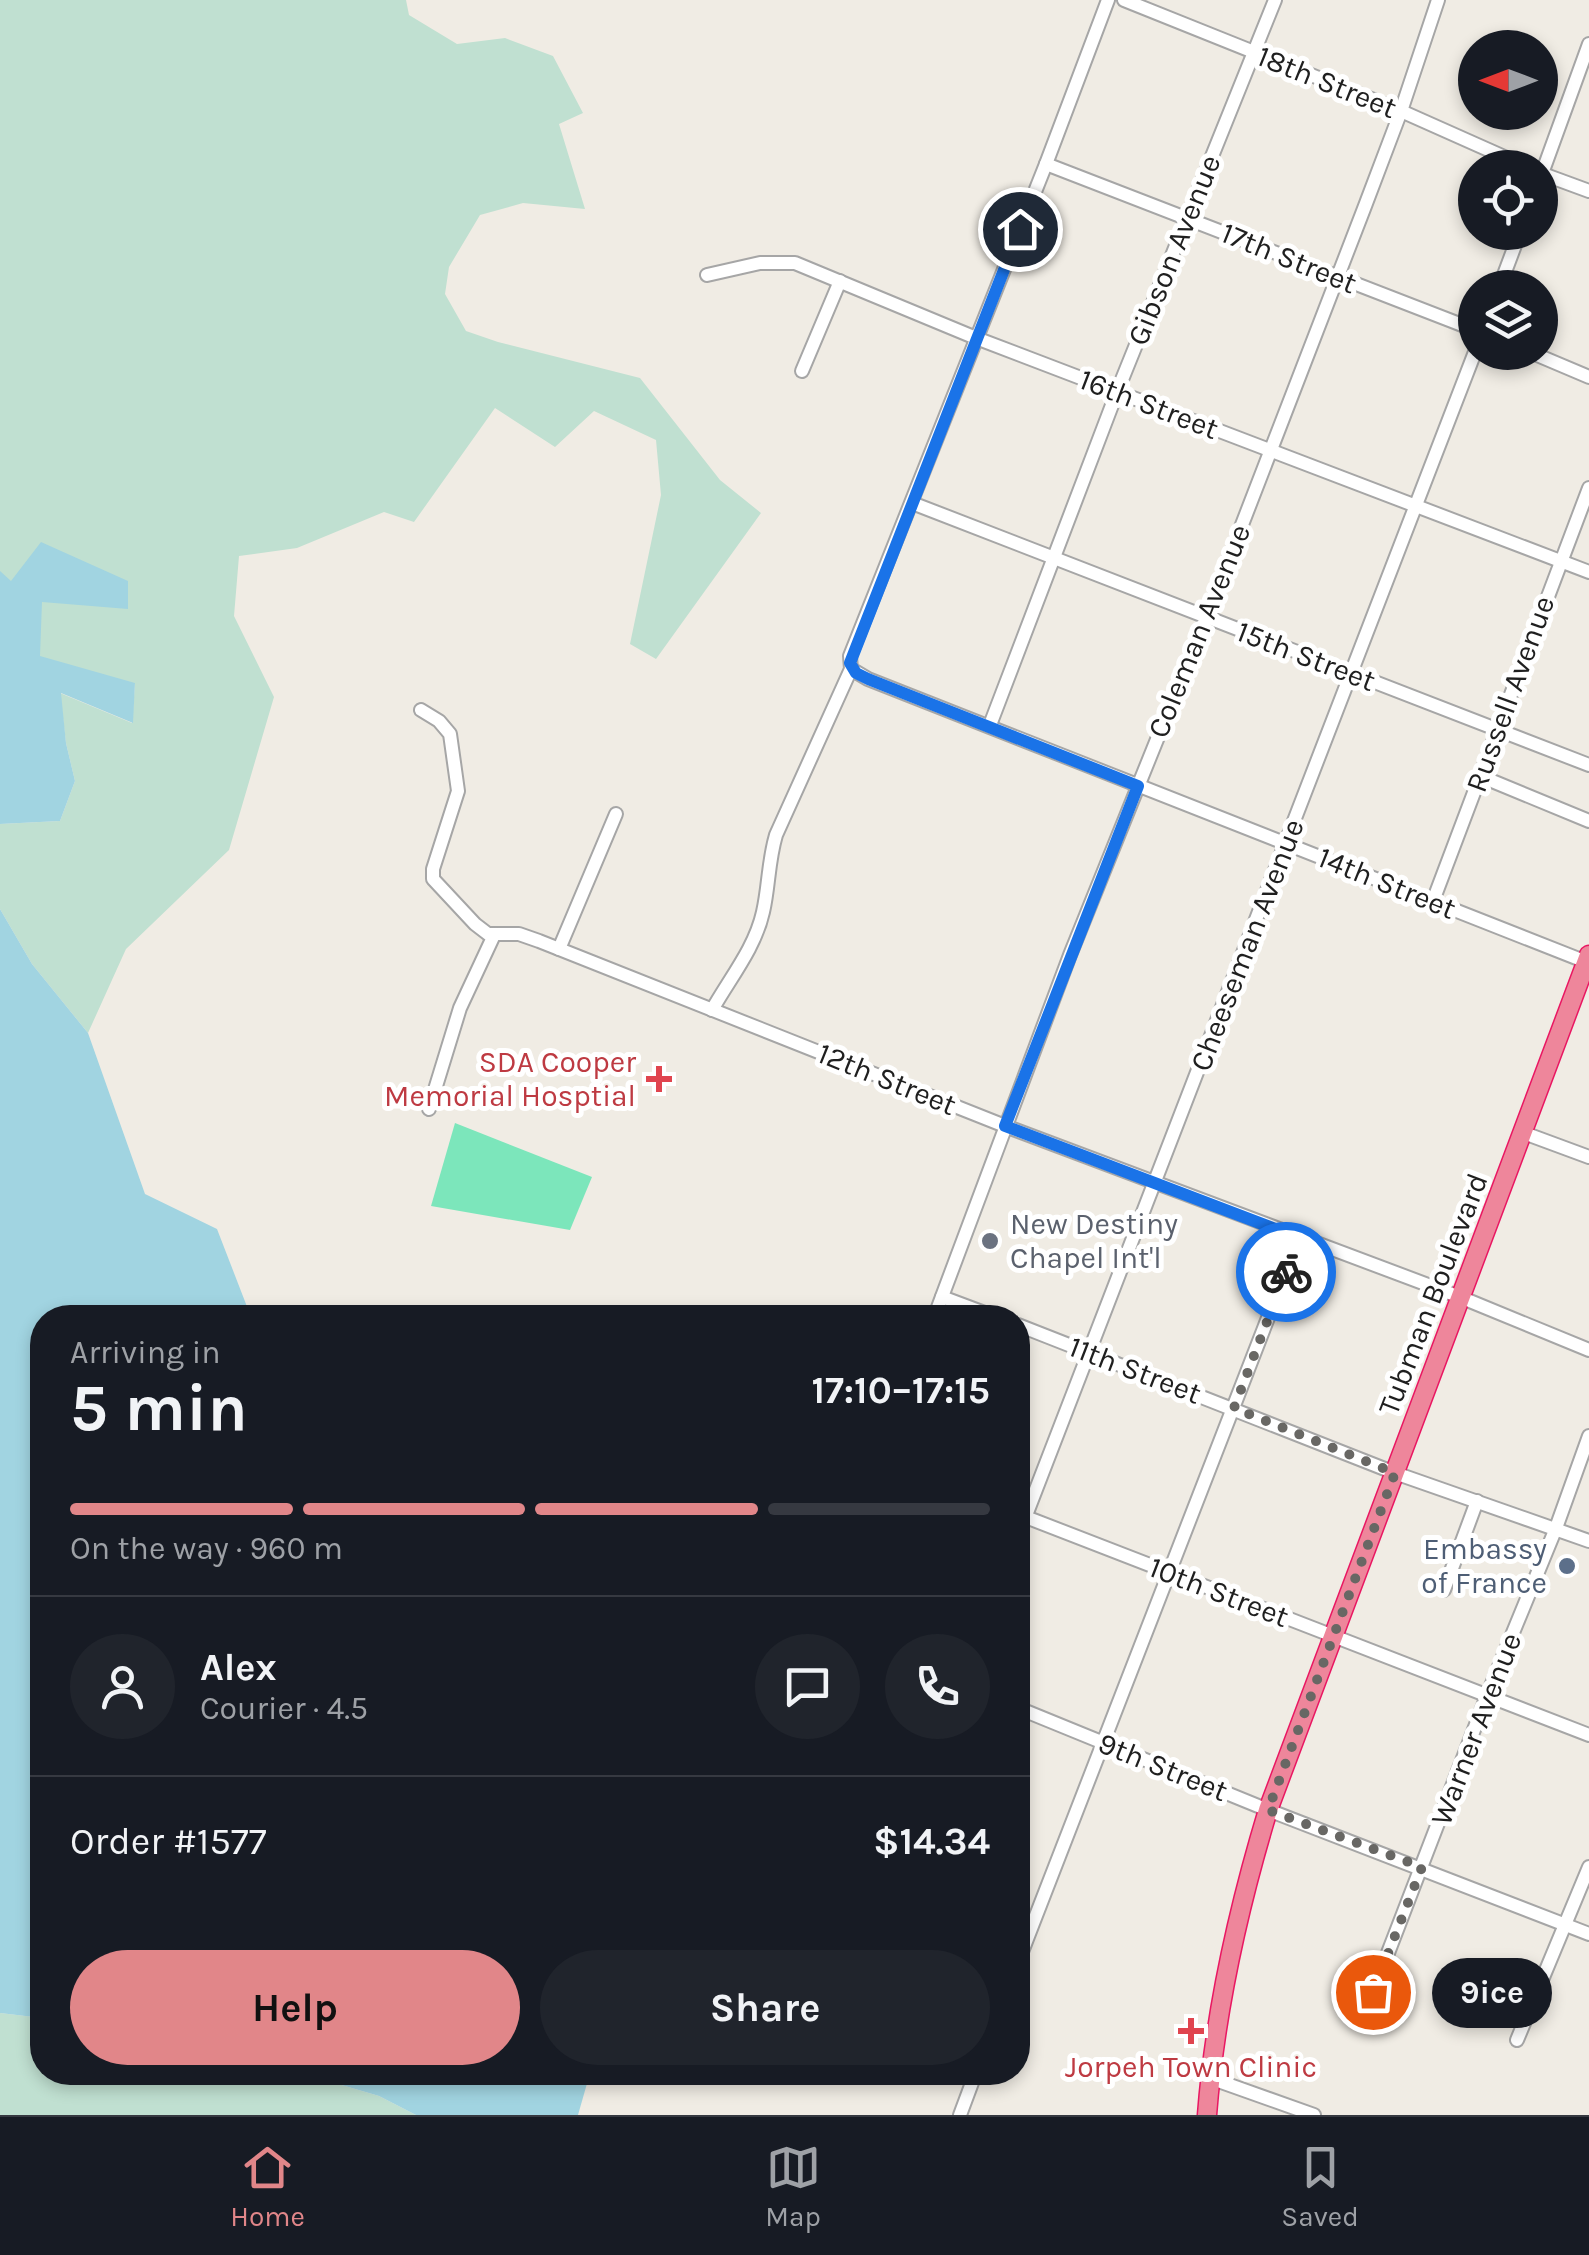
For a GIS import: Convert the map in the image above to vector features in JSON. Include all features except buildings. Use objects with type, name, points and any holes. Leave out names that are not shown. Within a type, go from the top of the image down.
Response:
[{"type":"highway","name":"Tubman Boulevard","points":[[1207,2115],[1236,1928],[1268,1810],[1588,960]]},
{"type":"street","points":[[712,1010],[752,945],[764,911],[768,862],[776,835],[851,669],[850,656],[1108,0]]},
{"type":"street","name":"18th Street","points":[[1124,0],[1401,111],[1487,150]]},
{"type":"street","name":"Gibson Avenue","points":[[990,725],[1117,392],[1275,0]]},
{"type":"street","name":"Coleman Avenue","points":[[939,1305],[1401,111],[1438,0]]},
{"type":"street","points":[[1547,150],[1589,44]]},
{"type":"street","name":"17th Street","points":[[1046,164],[1458,324]]},
{"type":"street","name":"18th Street","points":[[1558,180],[1589,191]]},
{"type":"street","name":"16th Street","points":[[707,274],[760,263],[794,263],[976,338],[1589,572]]},
{"type":"street","points":[[802,372],[840,281]]},
{"type":"street","points":[[1558,364],[1589,377]]},
{"type":"street","name":"Cheeseman Avenue","points":[[1030,1495],[1091,1352],[1468,370]]},
{"type":"street","name":"Russell Avenue","points":[[1433,901],[1589,488]]},
{"type":"street","name":"15th Street","points":[[912,503],[1589,765]]},
{"type":"street","name":"14th Street","points":[[851,669],[1138,786],[1588,960]]},
{"type":"street","points":[[421,710],[439,721],[450,734],[458,791],[433,879],[475,924],[494,935],[460,1008],[429,1109]]},
{"type":"street","points":[[1480,776],[1589,820]]},
{"type":"street","points":[[559,948],[616,814]]},
{"type":"street","name":"12th Street","points":[[494,935],[519,934],[559,948],[1005,1126],[1589,1350]]},
{"type":"street","points":[[1524,1133],[1589,1157]]},
{"type":"street","points":[[1030,1931],[1299,1238]]},
{"type":"street","points":[[942,1296],[965,1305]]},
{"type":"street","name":"11th Street","points":[[1030,1329],[1395,1473],[1589,1541]]},
{"type":"street","name":"Warner Avenue","points":[[1361,2023],[1589,1436]]},
{"type":"street","points":[[1444,1590],[1477,1501]]},
{"type":"street","name":"10th Street","points":[[1030,1520],[1589,1735]]},
{"type":"street","name":"9th Street","points":[[1030,1713],[1589,1934]]},
{"type":"street","points":[[1517,2040],[1589,1867]]},
{"type":"street","points":[[1210,2078],[1314,2115]]},
{"type":"street","points":[[960,2115],[971,2085]]},
{"type":"green space","points":[[0,0],[406,0],[409,15],[457,44],[505,38],[553,56],[583,113],[559,124],[585,209],[523,203],[480,215],[449,267],[445,294],[466,331],[640,378],[720,480],[761,513],[656,659],[630,644],[661,495],[656,440],[594,411],[555,447],[495,408],[414,522],[384,512],[297,548],[239,556],[234,616],[274,697],[229,850],[126,949],[88,1033],[32,964],[0,909],[0,824],[60,821],[75,781],[60,693],[132,723],[135,684],[0,661]]},
{"type":"green space","points":[[455,1123],[592,1177],[570,1230],[431,1206]]},
{"type":"green space","points":[[0,2013],[30,2017],[30,2085],[342,2085],[379,2096],[416,2115],[0,2115]]},
{"type":"water","points":[[41,542],[128,581],[128,609],[42,602],[40,656],[135,683],[133,723],[61,693],[75,781],[60,821],[0,824],[0,571],[11,581]]},
{"type":"water","points":[[0,909],[32,964],[88,1033],[145,1194],[217,1229],[246,1305],[30,1305],[30,2017],[0,2013]]},
{"type":"water","points":[[342,2085],[586,2085],[578,2115],[416,2115],[379,2096]]},
{"type":"way so far","points":[[1286,1272],[1234,1408],[1395,1473],[1268,1810],[1422,1867],[1373,1992]]},
{"type":"place","name":"SDA Cooper Memorial Hosptial","points":[[659,1079]]},
{"type":"place","name":"New Destiny Chapel Int'l","points":[[990,1241]]},
{"type":"place","name":"Embassy of France","points":[[1567,1566]]},
{"type":"place","name":"9ice","points":[[1373,1992]]},
{"type":"place","name":"Jorpeh Town Clinic","points":[[1191,2031]]},
{"type":"route","points":[[1020,229],[850,656],[851,669],[1138,786],[1005,1126],[1299,1238],[1286,1272]]}]
